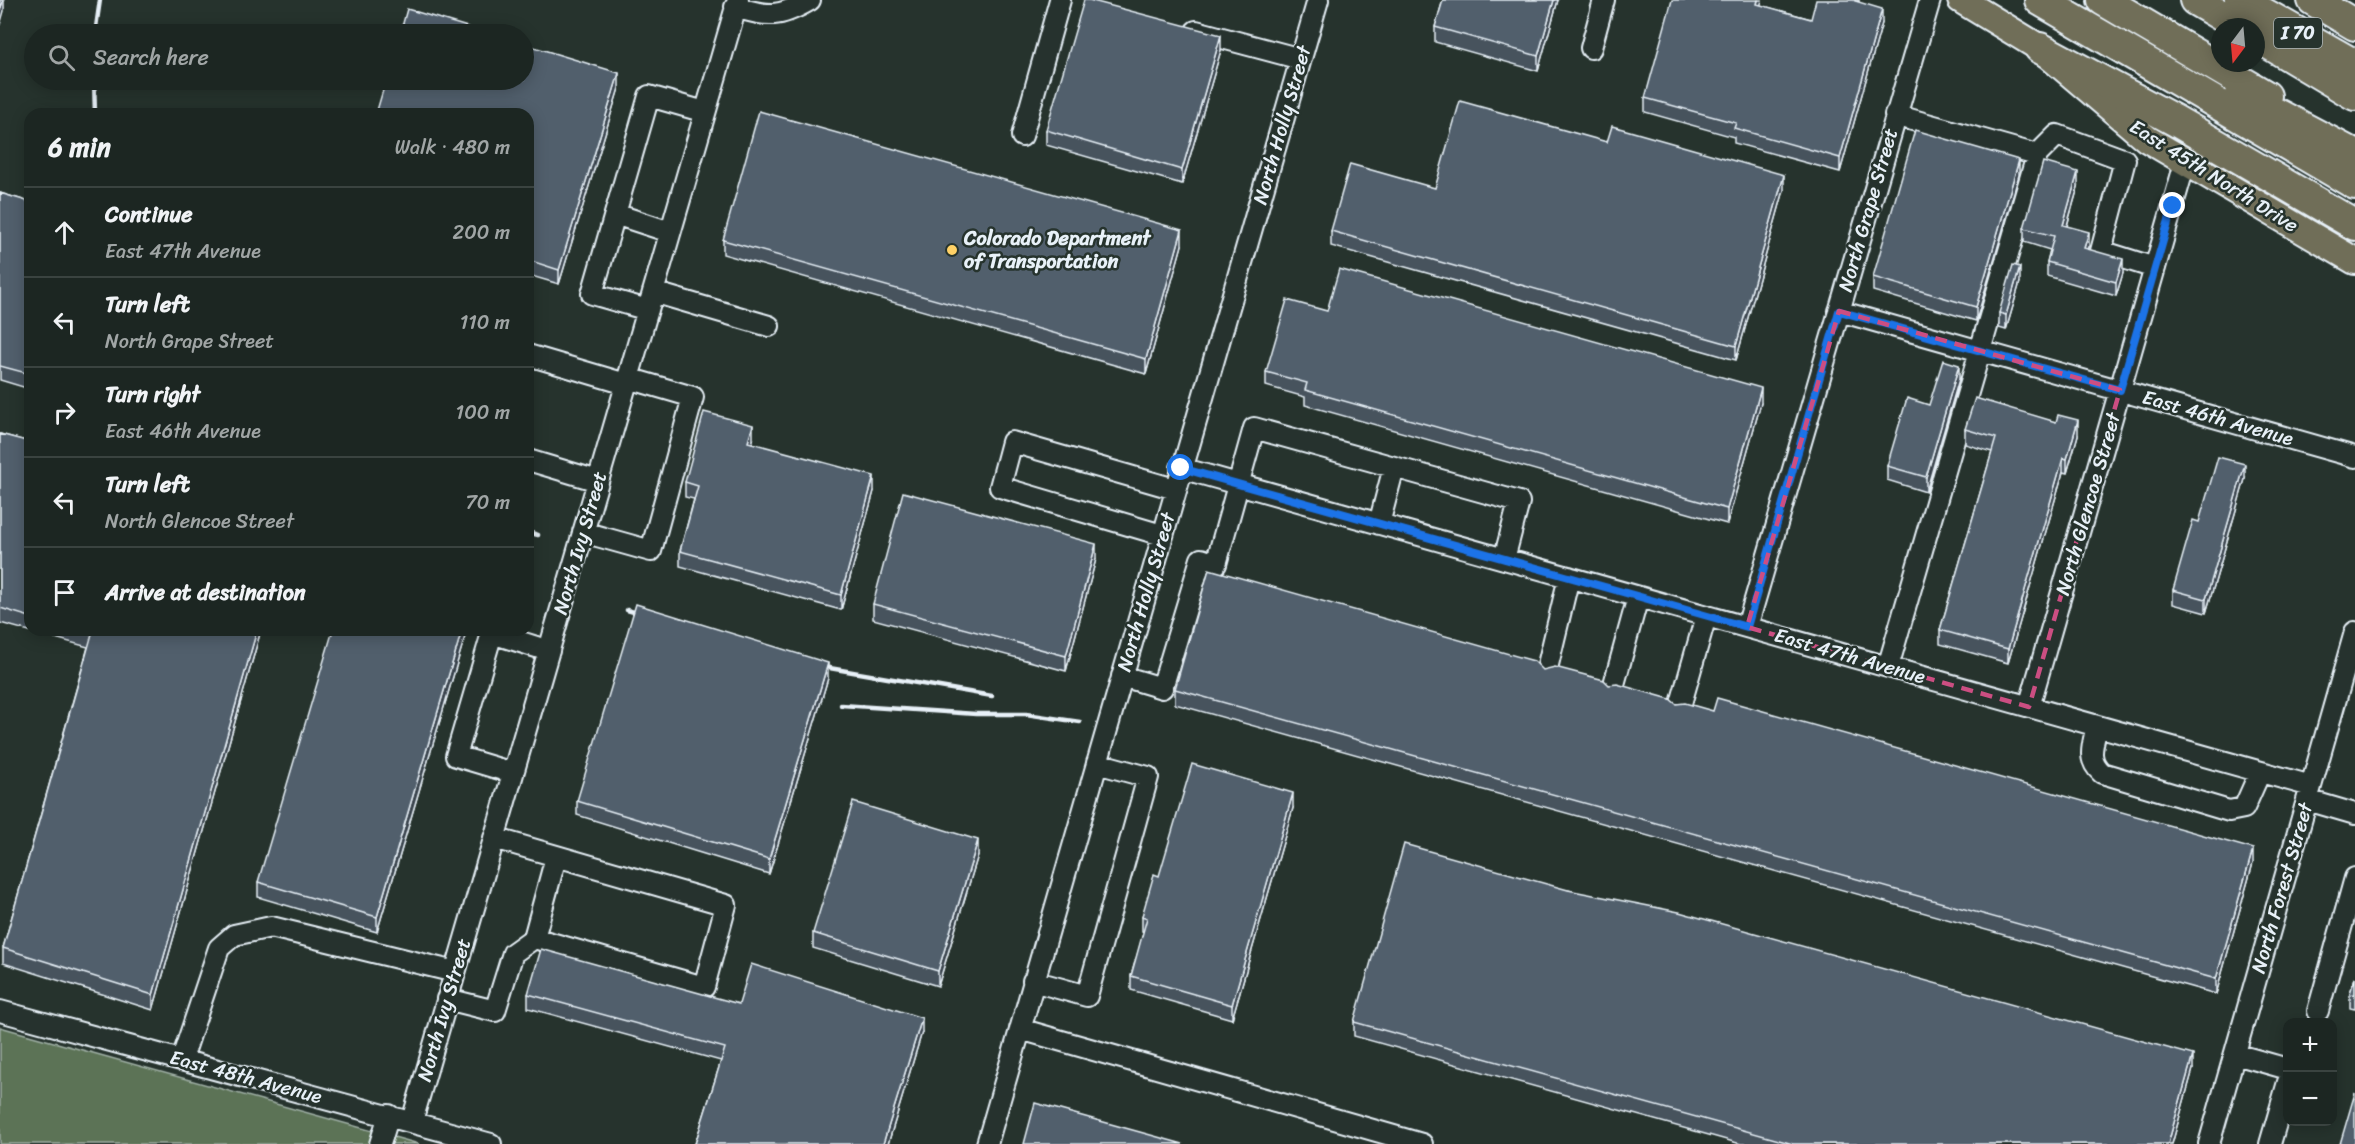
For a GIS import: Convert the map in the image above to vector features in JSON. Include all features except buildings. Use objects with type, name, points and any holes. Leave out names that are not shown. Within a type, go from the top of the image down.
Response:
[{"type":"highway","points":[[2040,0],[2355,184]]},
{"type":"highway","points":[[2060,0],[2355,155]]},
{"type":"highway","points":[[2103,0],[2355,149]]},
{"type":"highway","points":[[2195,0],[2226,18]]},
{"type":"highway","name":"I 70","points":[[2240,0],[2355,65]]},
{"type":"highway","points":[[2313,0],[2355,25]]},
{"type":"highway","points":[[2265,41],[2355,95]]},
{"type":"highway","points":[[2040,48],[2176,122],[2355,225]]},
{"type":"main road","name":"East 45th North Drive","points":[[1961,0],[2040,48],[2108,109],[2147,139],[2355,261]]},
{"type":"street","points":[[737,4],[764,16],[779,16],[810,0]]},
{"type":"street","points":[[1022,136],[1060,0]]},
{"type":"street","points":[[1591,48],[1604,0]]},
{"type":"street","name":"North Grape Street","points":[[1747,627],[1930,0]]},
{"type":"street","name":"North Holly Street","points":[[987,1144],[1317,2]]},
{"type":"street","name":"North Ivy Street","points":[[412,1121],[737,4]]},
{"type":"street","points":[[1174,25],[1301,59]]},
{"type":"street","points":[[705,112],[649,96],[592,294],[650,301],[769,326]]},
{"type":"street","points":[[1895,115],[2037,155]]},
{"type":"street","points":[[1888,667],[2037,155],[2056,135],[2125,160],[2101,251],[2155,268]]},
{"type":"street","name":"North Glencoe Street","points":[[2029,707],[2185,163]]},
{"type":"street","points":[[615,214],[670,232]]},
{"type":"street","name":"East 46th Avenue","points":[[1839,311],[2355,457]]},
{"type":"street","points":[[534,358],[693,397],[651,551],[583,532]]},
{"type":"street","points":[[1122,676],[1162,688],[1201,559],[1216,564],[1254,428],[1519,502],[1504,559]]},
{"type":"street","points":[[1162,535],[1000,488],[1012,442],[1175,489]]},
{"type":"street","points":[[534,462],[598,481]]},
{"type":"street","points":[[1379,524],[1394,467]]},
{"type":"street","name":"East 47th Avenue","points":[[1181,468],[2260,772],[2355,814]]},
{"type":"street","points":[[1546,673],[1569,577]]},
{"type":"street","points":[[1613,688],[1638,597]]},
{"type":"street","points":[[1680,707],[1706,616]]},
{"type":"street","name":"North Forest Street","points":[[2209,1144],[2355,632]]},
{"type":"street","points":[[491,636],[456,756],[513,773]]},
{"type":"street","points":[[502,636],[549,651]]},
{"type":"street","points":[[2097,726],[2091,755],[2092,764],[2102,773],[2229,811],[2244,808],[2260,772]]},
{"type":"street","points":[[1034,981],[1087,996],[1148,777],[1097,763]]},
{"type":"street","points":[[494,838],[726,905],[704,987],[534,938]]},
{"type":"street","points":[[447,999],[495,1011],[513,952],[534,938],[556,857]]},
{"type":"street","points":[[2318,1011],[2355,878]]},
{"type":"street","points":[[182,1059],[219,948],[234,935],[271,927],[455,972]]},
{"type":"street","name":"East 48th Avenue","points":[[0,1011],[491,1144]]},
{"type":"street","points":[[1020,1029],[1422,1144]]},
{"type":"street","points":[[2235,1054],[2283,1068]]},
{"type":"street","points":[[2270,1144],[2283,1099]]},
{"type":"street","points":[[380,1144],[388,1115]]},
{"type":"highlighted area","points":[[1839,311],[2120,390],[2029,707],[1747,627]]},
{"type":"green space","points":[[0,1027],[419,1144],[0,1144]]},
{"type":"railway","points":[[96,24],[100,0]]},
{"type":"railway","points":[[94,90],[95,108]]},
{"type":"railway","points":[[534,534],[538,535]]},
{"type":"railway","points":[[627,610],[651,617]]},
{"type":"railway","points":[[812,665],[992,696]]},
{"type":"railway","points":[[841,705],[976,714],[1026,714],[1080,722]]},
{"type":"place","name":"Colorado Department of Transportation","points":[[952,250]]},
{"type":"route","points":[[1181,468],[1747,627],[1839,311],[2120,390],[2173,206]]}]
